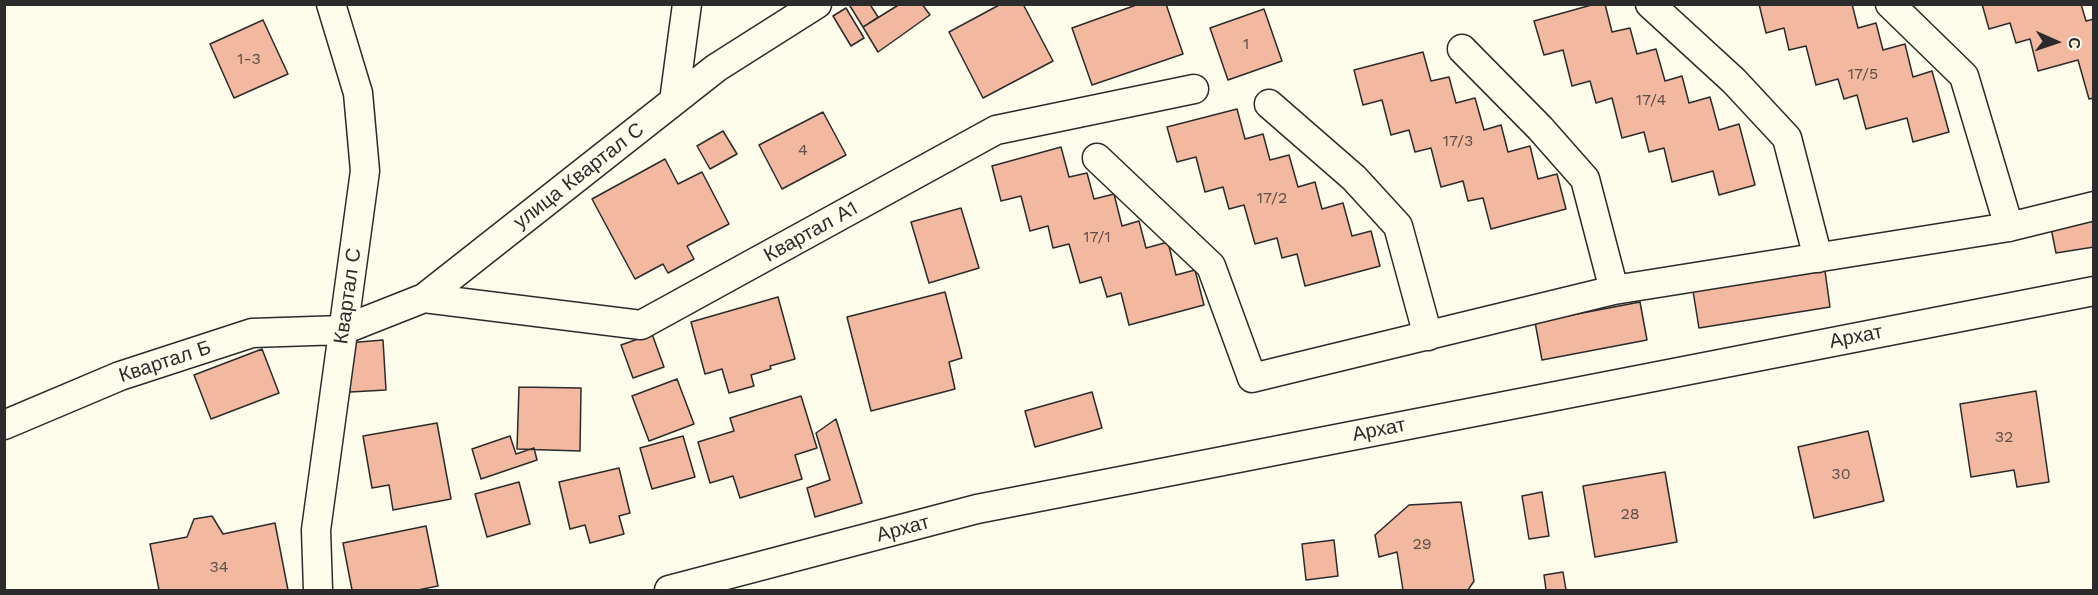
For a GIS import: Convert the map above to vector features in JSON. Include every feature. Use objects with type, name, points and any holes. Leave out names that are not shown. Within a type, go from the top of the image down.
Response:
[{"type":"street","name":"Квартал С","points":[[318,591],[316,530],[338,331],[365,171],[358,93],[331,4]]},
{"type":"street","points":[[675,101],[687,4]]},
{"type":"street","name":"улица Квартал С","points":[[338,331],[423,298],[716,68],[817,4]]},
{"type":"street","points":[[1650,4],[1734,81],[1787,138],[1818,258]]},
{"type":"street","points":[[1890,4],[1964,76],[2009,227]]},
{"type":"street","points":[[1462,49],[1540,128],[1585,179],[1614,290]]},
{"type":"street","name":"Квартал А1","points":[[423,298],[641,325],[996,130],[1194,89]]},
{"type":"street","points":[[1269,104],[1354,178],[1398,226],[1428,336]]},
{"type":"street","points":[[1097,158],[1211,266],[1252,378],[1614,290],[2009,227],[2094,206]]},
{"type":"street","name":"Архат","points":[[669,591],[977,509],[2094,291]]},
{"type":"street","name":"Квартал Б","points":[[4,425],[120,376],[252,333],[338,331]]},
{"type":"building","points":[[852,4],[873,4],[871,6],[878,17],[863,27],[850,6]]},
{"type":"building","points":[[900,4],[922,4],[930,15],[878,52],[863,27]]},
{"type":"building","points":[[1001,4],[1023,4],[1053,61],[983,98],[949,32]]},
{"type":"building","points":[[1139,4],[1166,4],[1183,54],[1092,85],[1072,28]]},
{"type":"building","points":[[1595,4],[1605,4],[1612,32],[1630,28],[1637,54],[1656,49],[1665,81],[1682,76],[1689,103],[1710,97],[1719,130],[1739,124],[1755,185],[1719,195],[1713,171],[1672,182],[1664,148],[1649,152],[1644,132],[1622,138],[1612,98],[1596,103],[1590,81],[1572,86],[1563,50],[1544,55],[1534,21]]},
{"type":"building","points":[[1759,4],[1852,4],[1858,28],[1876,23],[1883,50],[1905,44],[1913,77],[1932,71],[1949,132],[1913,142],[1907,118],[1866,129],[1857,95],[1844,99],[1838,79],[1816,85],[1806,46],[1789,50],[1784,28],[1766,33]]},
{"type":"building","points":[[1982,4],[2081,4],[2086,21],[2094,19],[2094,98],[2089,99],[2078,60],[2038,71],[2030,39],[2016,43],[2010,23],[1989,29]]},
{"type":"building","points":[[846,8],[864,38],[851,46],[833,16]]},
{"type":"building","points":[[1264,9],[1282,61],[1228,80],[1210,28]]},
{"type":"building","points":[[263,20],[288,74],[234,98],[210,44]]},
{"type":"building","points":[[1423,52],[1431,81],[1449,77],[1456,103],[1475,98],[1484,130],[1501,125],[1508,152],[1530,146],[1538,179],[1557,174],[1566,209],[1491,229],[1483,198],[1468,201],[1463,181],[1441,187],[1431,148],[1415,152],[1409,130],[1391,135],[1382,100],[1363,105],[1354,70]]},
{"type":"building","points":[[1237,109],[1245,139],[1263,134],[1270,160],[1289,155],[1298,187],[1315,182],[1322,209],[1343,203],[1352,236],[1371,231],[1380,266],[1305,286],[1297,254],[1282,258],[1277,238],[1255,244],[1244,205],[1229,209],[1223,187],[1205,192],[1196,157],[1177,162],[1167,127]]},
{"type":"building","points":[[823,112],[846,155],[782,189],[759,145]]},
{"type":"building","points":[[723,131],[737,154],[710,169],[697,146]]},
{"type":"building","points":[[1061,147],[1069,177],[1087,173],[1094,199],[1114,194],[1122,226],[1139,221],[1146,248],[1168,242],[1176,275],[1195,270],[1204,305],[1129,325],[1121,293],[1107,297],[1101,277],[1080,283],[1069,244],[1053,248],[1048,226],[1030,231],[1021,196],[1001,201],[992,166]]},
{"type":"building","points":[[665,159],[678,184],[702,172],[729,224],[687,246],[694,259],[668,273],[663,264],[635,279],[592,199]]},
{"type":"building","points":[[961,208],[979,268],[929,283],[911,222]]},
{"type":"building","points":[[2094,221],[2094,247],[2056,253],[2051,228]]},
{"type":"building","points":[[1825,271],[1830,307],[1699,328],[1693,291]]},
{"type":"building","points":[[945,292],[962,358],[949,362],[955,389],[871,411],[847,317]]},
{"type":"building","points":[[778,297],[795,359],[770,366],[771,369],[751,375],[754,386],[729,393],[722,369],[705,374],[691,322]]},
{"type":"building","points":[[1640,302],[1647,340],[1542,360],[1535,322]]},
{"type":"building","points":[[652,334],[664,367],[633,378],[621,345]]},
{"type":"building","points":[[383,340],[386,390],[350,392],[347,343]]},
{"type":"building","points":[[262,349],[279,393],[211,419],[194,375]]},
{"type":"building","points":[[677,379],[694,424],[649,441],[632,396]]},
{"type":"building","points":[[519,387],[581,388],[580,451],[517,449]]},
{"type":"building","points":[[2036,391],[2049,482],[2017,487],[2014,470],[1971,477],[1960,404]]},
{"type":"building","points":[[1092,392],[1102,428],[1035,447],[1025,411]]},
{"type":"building","points":[[801,396],[817,448],[795,455],[802,479],[740,498],[733,476],[710,483],[698,442],[734,431],[730,418]]},
{"type":"building","points":[[836,419],[862,503],[815,517],[807,488],[830,480],[816,433]]},
{"type":"building","points":[[437,423],[451,499],[393,510],[389,485],[372,488],[363,436]]},
{"type":"building","points":[[1868,431],[1884,501],[1814,518],[1798,447]]},
{"type":"building","points":[[510,436],[516,454],[534,448],[537,460],[481,479],[472,449]]},
{"type":"building","points":[[683,436],[695,477],[652,489],[640,448]]},
{"type":"building","points":[[619,468],[630,513],[619,516],[624,534],[590,543],[585,525],[570,529],[559,482]]},
{"type":"building","points":[[1665,472],[1677,542],[1595,557],[1583,486]]},
{"type":"building","points":[[519,482],[530,524],[487,537],[475,494]]},
{"type":"building","points":[[1542,492],[1549,536],[1529,539],[1522,496]]},
{"type":"building","points":[[1461,502],[1474,581],[1468,590],[1403,590],[1397,552],[1379,557],[1375,535],[1409,505]]},
{"type":"building","points":[[212,516],[223,534],[275,523],[288,590],[159,590],[150,544],[187,537],[194,519]]},
{"type":"building","points":[[426,526],[438,586],[418,590],[352,590],[343,543]]},
{"type":"building","points":[[1334,540],[1338,576],[1306,580],[1302,544]]},
{"type":"building","points":[[1563,572],[1566,590],[1546,590],[1544,575]]}]
